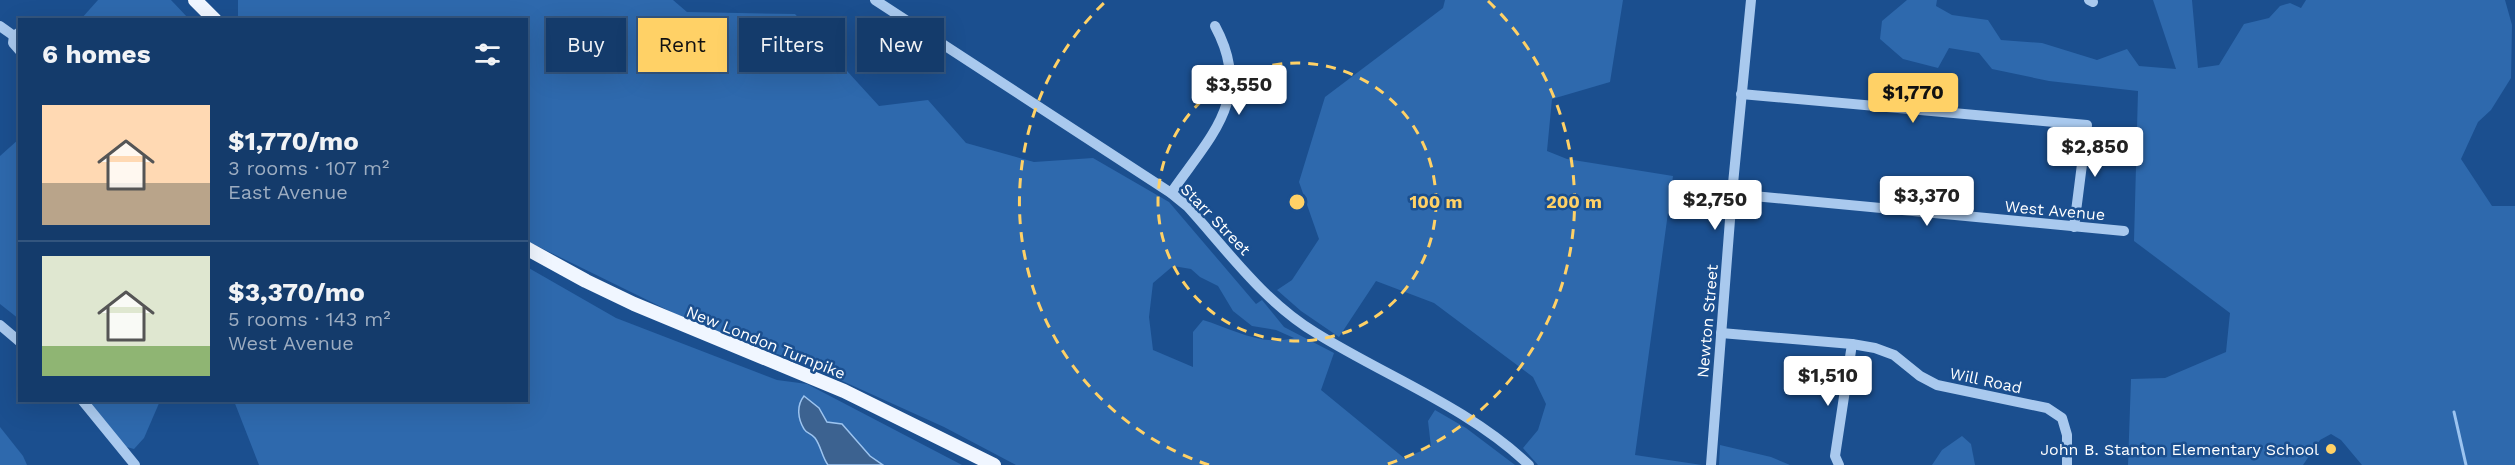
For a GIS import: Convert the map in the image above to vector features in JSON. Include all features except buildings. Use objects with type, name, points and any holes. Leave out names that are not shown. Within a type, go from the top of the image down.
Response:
[{"type":"main road","points":[[195,0],[213,18]]},
{"type":"main road","name":"New London Turnpike","points":[[528,249],[634,304],[844,391],[994,465]]},
{"type":"street","name":"Starr Street","points":[[874,0],[1172,193],[1187,206],[1275,304],[1315,333],[1473,421],[1507,444],[1529,465]]},
{"type":"street","name":"Newton Street","points":[[1711,465],[1732,194],[1751,0]]},
{"type":"street","points":[[0,26],[17,34],[14,46],[18,49]]},
{"type":"street","points":[[1172,193],[1220,122],[1229,99],[1230,60],[1215,26]]},
{"type":"street","points":[[1741,94],[2087,125],[2074,227]]},
{"type":"street","name":"West Avenue","points":[[1732,194],[2124,231]]},
{"type":"street","points":[[0,325],[18,340]]},
{"type":"street","name":"Will Road","points":[[1721,333],[1875,348],[1893,355],[1937,386],[2047,408],[2062,418],[2067,435],[2067,465]]},
{"type":"street","points":[[1839,465],[1835,456],[1852,344]]},
{"type":"street","points":[[84,402],[135,465]]},
{"type":"shaded area","points":[[98,0],[171,0],[188,18],[82,18]]},
{"type":"shaded area","points":[[238,0],[673,0],[687,12],[795,14],[799,18],[739,18],[739,72],[845,72],[845,69],[879,106],[928,100],[966,143],[1034,162],[1093,158],[1169,202],[1256,304],[1262,300],[1284,327],[1334,353],[1321,390],[1404,458],[1431,447],[1428,421],[1435,410],[1466,428],[1515,465],[1016,465],[944,427],[807,365],[692,322],[528,241],[528,18],[238,18]],"holes":[[[1173,266],[1191,269],[1200,277],[1218,286],[1233,311],[1252,326],[1276,330],[1294,338],[1259,339],[1203,320],[1193,332],[1193,367],[1153,350],[1149,317],[1153,283]]]},
{"type":"shaded area","points":[[1445,0],[1623,0],[1610,82],[1552,99],[1547,151],[1567,159],[1673,176],[1635,455],[1702,465],[1538,465],[1523,448],[1538,430],[1546,404],[1533,377],[1434,303],[1376,281],[1339,337],[1301,311],[1277,290],[1292,280],[1319,239],[1299,182],[1325,97],[1443,8]]},
{"type":"shaded area","points":[[1907,0],[1937,0],[1936,6],[1952,15],[1988,20],[2001,40],[2042,43],[2097,60],[2127,49],[2139,66],[2176,69],[2153,0],[2192,0],[2198,68],[2219,65],[2244,24],[2269,18],[2280,6],[2290,3],[2301,8],[2306,0],[2505,0],[2512,25],[2511,78],[2491,110],[2478,122],[2461,159],[2492,206],[2515,206],[2515,465],[2362,465],[2341,440],[2331,434],[2320,440],[2303,465],[2128,465],[2131,379],[2165,378],[2226,352],[2230,313],[2134,241],[2138,91],[2049,81],[1992,69],[1979,53],[1949,48],[1938,68],[1903,59],[1880,39],[1882,21]]},
{"type":"shaded area","points":[[18,140],[18,318],[0,304],[0,156]]},
{"type":"shaded area","points":[[528,268],[616,318],[777,380],[807,384],[962,465],[259,465],[234,402],[528,402]]},
{"type":"shaded area","points":[[804,396],[819,408],[827,422],[842,424],[870,456],[883,465],[828,465],[817,441],[805,430],[800,421],[799,408]]},
{"type":"shaded area","points":[[88,402],[160,402],[144,438],[134,449],[123,446]]},
{"type":"shaded area","points":[[0,427],[23,456],[27,465],[0,465]]},
{"type":"shaded area","points":[[1962,436],[1971,444],[1975,465],[1932,465],[1942,450]]},
{"type":"shaded area","points":[[1720,445],[1771,457],[1790,465],[1719,465]]},
{"type":"waterway","points":[[2454,412],[2466,465]]},
{"type":"place","name":"John B. Stanton Elementary School","points":[[2331,449]]}]
